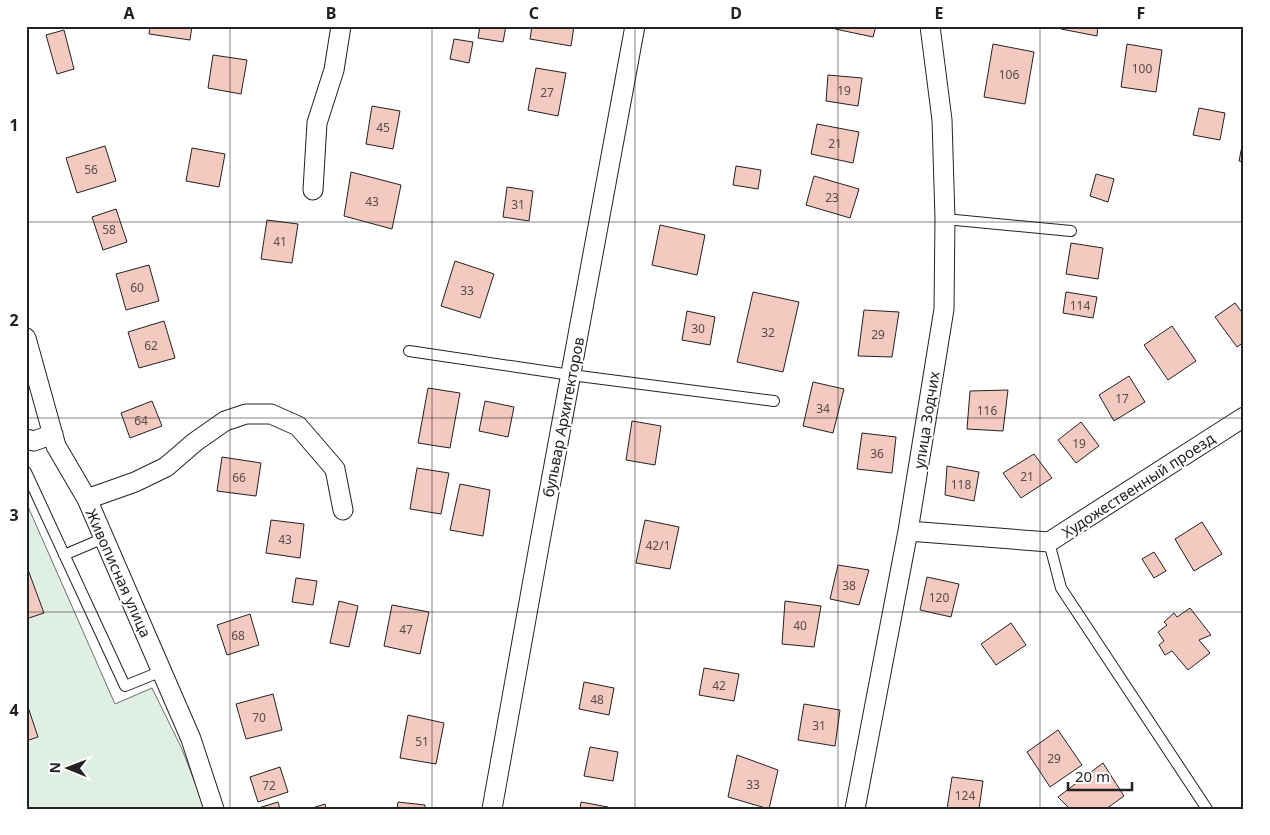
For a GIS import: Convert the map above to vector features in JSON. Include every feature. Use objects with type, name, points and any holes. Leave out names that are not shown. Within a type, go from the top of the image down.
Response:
[{"type":"street","points":[[313,190],[317,123],[334,70],[341,26]]},
{"type":"street","name":"бульвар Архитекторов","points":[[492,809],[635,26]]},
{"type":"street","name":"улица Зодчих","points":[[855,809],[908,531],[944,309],[945,219],[942,120],[930,26]]},
{"type":"street","name":"Живописная улица","points":[[26,338],[56,446],[87,499],[162,671],[191,739],[214,809]]},
{"type":"street","points":[[87,499],[135,482],[166,467],[195,442],[225,421],[246,414],[271,414],[298,426],[335,469],[344,510]]},
{"type":"street","name":"Художественный проезд","points":[[908,531],[1049,542],[1244,417]]},
{"type":"street","points":[[26,439],[34,441],[53,434]]},
{"type":"lane","points":[[945,219],[1070,231]]},
{"type":"lane","points":[[409,351],[571,375],[774,401]]},
{"type":"lane","points":[[26,472],[125,686],[162,671]]},
{"type":"lane","points":[[64,555],[104,538]]},
{"type":"lane","points":[[1049,542],[1062,588],[1207,809]]},
{"type":"green space","points":[[26,502],[115,704],[152,688],[182,749],[205,809],[26,809]]},
{"type":"building","points":[[150,26],[192,26],[190,40],[149,34]]},
{"type":"building","points":[[480,26],[506,26],[503,42],[478,38]]},
{"type":"building","points":[[532,26],[574,26],[571,46],[530,39]]},
{"type":"building","points":[[835,26],[876,26],[873,37],[835,29]]},
{"type":"building","points":[[1061,26],[1098,26],[1097,36],[1061,29]]},
{"type":"building","points":[[64,30],[74,69],[57,74],[46,35]]},
{"type":"building","points":[[454,39],[473,42],[469,63],[450,59]]},
{"type":"building","points":[[993,44],[1034,52],[1025,104],[984,97]]},
{"type":"building","points":[[1127,44],[1162,50],[1156,92],[1121,87]]},
{"type":"building","points":[[213,55],[247,60],[241,94],[208,88]]},
{"type":"building","points":[[536,68],[566,73],[558,116],[528,110]]},
{"type":"building","points":[[828,75],[862,78],[858,106],[826,101]]},
{"type":"building","points":[[372,106],[400,111],[393,149],[366,144]]},
{"type":"building","points":[[1199,108],[1225,113],[1220,140],[1193,135]]},
{"type":"building","points":[[817,124],[859,132],[853,163],[811,154]]},
{"type":"building","points":[[1244,136],[1244,162],[1239,161]]},
{"type":"building","points":[[105,146],[116,181],[77,193],[66,158]]},
{"type":"building","points":[[192,148],[225,154],[219,187],[186,181]]},
{"type":"building","points":[[736,166],[761,170],[758,189],[733,185]]},
{"type":"building","points":[[351,172],[401,185],[392,229],[344,216]]},
{"type":"building","points":[[1096,174],[1114,179],[1108,202],[1090,196]]},
{"type":"building","points":[[814,176],[859,189],[850,218],[806,205]]},
{"type":"building","points":[[507,187],[533,191],[529,221],[503,217]]},
{"type":"building","points":[[116,209],[127,242],[103,250],[92,217]]},
{"type":"building","points":[[267,220],[298,224],[292,263],[261,259]]},
{"type":"building","points":[[660,225],[705,235],[697,275],[652,265]]},
{"type":"building","points":[[1071,243],[1103,248],[1098,279],[1066,274]]},
{"type":"building","points":[[455,261],[494,274],[480,318],[441,306]]},
{"type":"building","points":[[149,265],[159,301],[126,310],[116,274]]},
{"type":"building","points":[[753,292],[799,302],[783,372],[737,362]]},
{"type":"building","points":[[1066,292],[1097,297],[1093,318],[1063,313]]},
{"type":"building","points":[[1235,303],[1244,315],[1244,342],[1237,347],[1215,317]]},
{"type":"building","points":[[864,310],[899,312],[892,357],[858,356]]},
{"type":"building","points":[[687,311],[715,317],[710,345],[682,340]]},
{"type":"building","points":[[164,321],[175,358],[139,368],[128,332]]},
{"type":"building","points":[[1172,326],[1196,361],[1168,380],[1144,345]]},
{"type":"building","points":[[1129,376],[1145,402],[1114,421],[1099,395]]},
{"type":"building","points":[[813,382],[844,389],[833,433],[803,426]]},
{"type":"building","points":[[428,388],[460,393],[450,448],[418,443]]},
{"type":"building","points":[[1008,390],[1003,431],[967,429],[970,391]]},
{"type":"building","points":[[152,401],[162,426],[130,438],[121,413]]},
{"type":"building","points":[[485,401],[514,407],[508,437],[479,431]]},
{"type":"building","points":[[632,421],[661,426],[655,465],[626,460]]},
{"type":"building","points":[[1081,422],[1099,446],[1076,463],[1058,440]]},
{"type":"building","points":[[862,433],[896,437],[892,473],[857,469]]},
{"type":"building","points":[[1034,454],[1052,478],[1021,498],[1003,473]]},
{"type":"building","points":[[222,457],[261,463],[256,496],[217,491]]},
{"type":"building","points":[[947,466],[979,472],[974,501],[945,495]]},
{"type":"building","points":[[417,468],[449,473],[441,514],[410,509]]},
{"type":"building","points":[[460,484],[490,490],[483,536],[450,530]]},
{"type":"building","points":[[271,520],[304,524],[300,558],[266,553]]},
{"type":"building","points":[[645,520],[679,527],[670,569],[636,563]]},
{"type":"building","points":[[1202,522],[1222,554],[1194,571],[1175,539]]},
{"type":"building","points":[[1154,552],[1166,571],[1154,578],[1142,559]]},
{"type":"building","points":[[838,565],[869,570],[859,605],[830,599]]},
{"type":"building","points":[[26,567],[44,613],[26,619]]},
{"type":"building","points":[[927,577],[959,584],[951,617],[920,610]]},
{"type":"building","points":[[296,578],[317,581],[313,605],[292,602]]},
{"type":"building","points":[[339,601],[358,606],[349,647],[330,643]]},
{"type":"building","points":[[785,601],[821,606],[814,647],[782,644]]},
{"type":"building","points":[[392,605],[429,612],[420,654],[384,646]]},
{"type":"building","points":[[1190,608],[1211,635],[1199,640],[1210,653],[1188,670],[1172,651],[1165,655],[1159,645],[1164,641],[1158,632],[1167,625],[1164,622],[1174,613],[1177,617]]},
{"type":"building","points":[[250,614],[259,645],[227,655],[217,625]]},
{"type":"building","points":[[1011,623],[1026,645],[996,665],[981,644]]},
{"type":"building","points":[[704,668],[739,674],[734,701],[699,695]]},
{"type":"building","points":[[584,682],[614,688],[609,715],[579,709]]},
{"type":"building","points":[[273,694],[282,730],[246,739],[236,704]]},
{"type":"building","points":[[26,701],[38,737],[26,741]]},
{"type":"building","points":[[804,704],[840,710],[835,746],[798,740]]},
{"type":"building","points":[[408,715],[444,723],[436,764],[400,758]]},
{"type":"building","points":[[1058,730],[1082,765],[1050,787],[1027,752]]},
{"type":"building","points":[[590,747],[618,752],[613,781],[584,776]]},
{"type":"building","points":[[737,755],[778,770],[769,809],[728,797]]},
{"type":"building","points":[[1103,763],[1124,796],[1106,809],[1070,809],[1058,797]]},
{"type":"building","points":[[280,767],[288,792],[258,802],[250,777]]},
{"type":"building","points":[[952,777],[983,781],[979,809],[947,809]]},
{"type":"building","points":[[278,802],[280,809],[255,809]]},
{"type":"building","points":[[398,802],[425,805],[425,809],[397,809]]},
{"type":"building","points":[[581,802],[608,807],[608,809],[580,809]]},
{"type":"building","points":[[325,804],[326,809],[309,809]]}]
